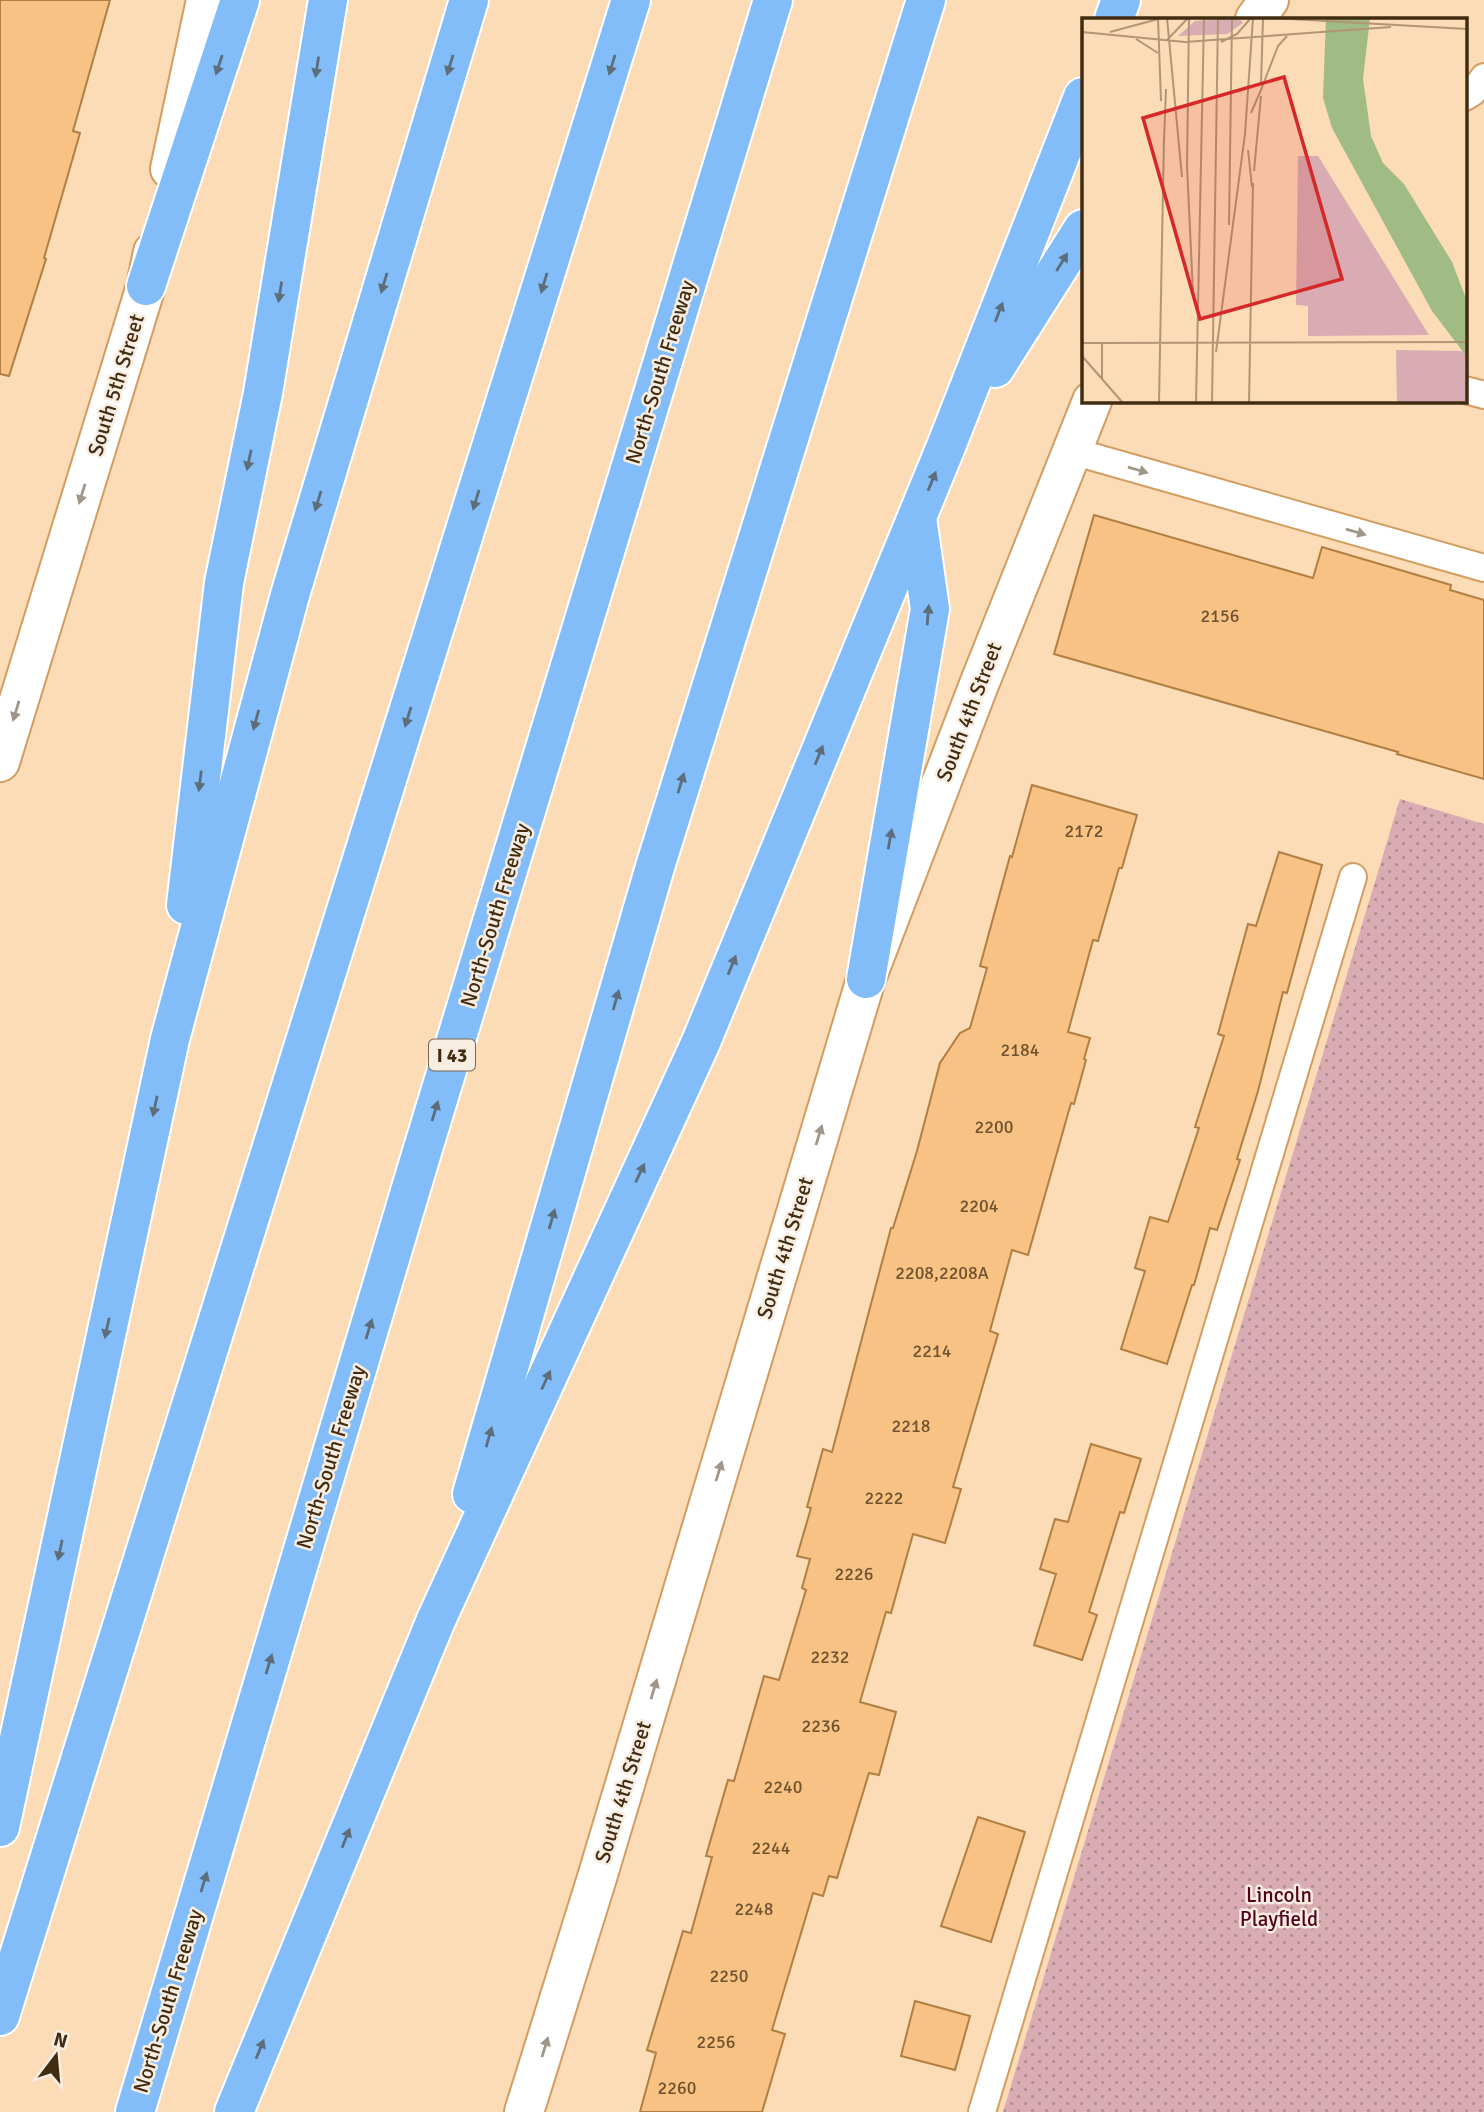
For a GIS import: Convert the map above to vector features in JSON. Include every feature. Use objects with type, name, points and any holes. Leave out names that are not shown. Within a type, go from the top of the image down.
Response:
[{"type":"highway","points":[[146,286],[240,0]]},
{"type":"highway","points":[[170,1039],[224,583],[263,393],[328,0]]},
{"type":"highway","points":[[0,1827],[170,1039],[290,595],[470,0]]},
{"type":"highway","points":[[0,2016],[631,0]]},
{"type":"highway","name":"North-South Freeway","points":[[135,2112],[414,1178],[773,0]]},
{"type":"highway","points":[[436,1620],[655,867],[926,0]]},
{"type":"highway","points":[[1114,18],[1121,0]]},
{"type":"highway","points":[[234,2112],[436,1620],[701,1042],[947,444],[1082,100]]},
{"type":"highway","points":[[947,444],[1082,231]]},
{"type":"highway","points":[[866,979],[930,609],[917,518]]},
{"type":"street","name":"South 5th Street","points":[[0,762],[146,286],[206,0]]},
{"type":"street","points":[[1236,18],[1243,0]]},
{"type":"street","points":[[1256,18],[1269,0]]},
{"type":"street","name":"South 4th Street","points":[[524,2112],[596,1881],[866,979],[1092,402]]},
{"type":"lane","points":[[1466,96],[1474,92],[1484,77]]},
{"type":"lane","points":[[1466,390],[1484,395]]},
{"type":"lane","points":[[1072,451],[1484,568]]},
{"type":"lane","points":[[982,2112],[1353,877]]},
{"type":"green space","name":"Lincoln Playfield","points":[[1400,799],[1484,824],[1484,2112],[1003,2112]]},
{"type":"building","points":[[0,0],[110,0],[73,131],[80,133],[44,258],[46,259],[9,376],[0,374]]},
{"type":"building","points":[[1094,515],[1313,578],[1322,547],[1451,585],[1450,590],[1484,600],[1484,779],[1054,654]]},
{"type":"building","points":[[1032,785],[1137,815],[1098,941],[1093,940],[1068,1032],[1090,1038],[1084,1059],[1086,1060],[1074,1104],[1071,1103],[1028,1255],[1012,1250],[990,1331],[998,1334],[953,1487],[961,1489],[945,1543],[913,1534],[891,1613],[886,1612],[860,1702],[896,1712],[879,1775],[869,1773],[837,1878],[829,1876],[823,1896],[813,1893],[772,2030],[785,2034],[762,2112],[640,2112],[656,2053],[647,2050],[683,1931],[691,1933],[712,1857],[706,1856],[728,1780],[734,1781],[764,1676],[779,1680],[806,1590],[802,1588],[810,1559],[797,1556],[811,1508],[807,1507],[823,1449],[832,1452],[891,1228],[917,1151],[940,1063],[960,1033],[970,1028],[987,968],[980,966]]},
{"type":"building","points":[[1279,852],[1322,865],[1287,993],[1283,992],[1258,1091],[1237,1159],[1240,1160],[1217,1230],[1210,1228],[1167,1364],[1121,1349],[1145,1271],[1135,1268],[1150,1217],[1168,1222],[1199,1128],[1195,1127],[1224,1036],[1218,1034],[1248,924],[1256,926]]},
{"type":"building","points":[[1091,1444],[1141,1459],[1124,1513],[1120,1512],[1089,1612],[1097,1615],[1082,1660],[1034,1645],[1056,1574],[1040,1569],[1055,1519],[1068,1522]]},
{"type":"building","points":[[978,1817],[1025,1832],[991,1942],[941,1926]]},
{"type":"building","points":[[915,2001],[970,2016],[955,2070],[901,2056]]}]
